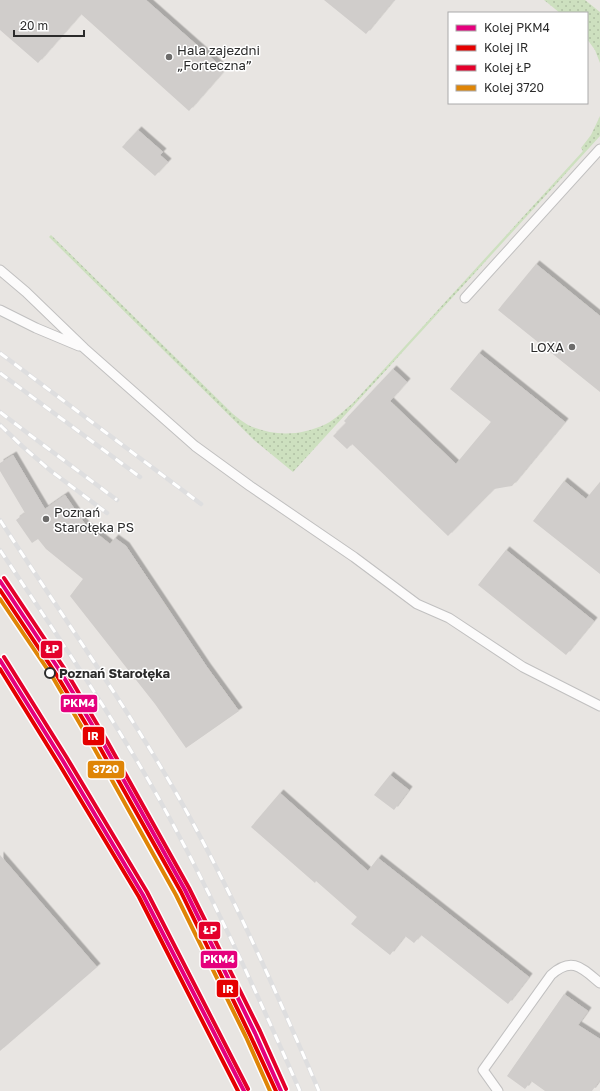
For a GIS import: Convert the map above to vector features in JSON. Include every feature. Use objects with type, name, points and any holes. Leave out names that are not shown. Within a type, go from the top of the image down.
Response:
[{"type":"lane","points":[[465,298],[600,149]]},
{"type":"lane","points":[[0,270],[26,292],[84,348],[195,446],[250,486],[354,558],[417,604],[449,618],[523,666],[600,706]]},
{"type":"lane","points":[[0,310],[36,328],[84,348]]},
{"type":"lane","points":[[498,1091],[483,1070],[551,975],[566,965],[581,968],[600,983]]},
{"type":"green space","points":[[544,0],[585,0],[600,12],[600,63],[595,50],[588,40],[588,12],[559,12]]},
{"type":"green space","points":[[600,116],[600,136],[293,472],[254,440],[49,237],[51,235],[240,420],[248,425],[267,432],[287,434],[307,431],[330,422],[353,403],[583,151],[581,148],[591,135]]},
{"type":"building","name":"Hala zajezdni „Forteczna”","points":[[0,0],[146,0],[225,70],[189,111],[81,14],[38,63],[0,30]]},
{"type":"building","points":[[324,0],[394,0],[366,34]]},
{"type":"building","points":[[138,130],[163,152],[160,155],[168,162],[155,176],[122,147]]},
{"type":"building","name":"LOXA","points":[[536,264],[600,316],[600,392],[498,310]]},
{"type":"building","points":[[479,353],[565,422],[512,486],[494,489],[448,536],[352,444],[347,449],[333,436],[346,423],[344,421],[393,369],[407,382],[390,401],[456,464],[491,422],[450,389]]},
{"type":"building","points":[[13,455],[45,509],[65,495],[85,524],[110,544],[115,538],[126,546],[207,667],[239,711],[186,748],[155,704],[70,596],[83,579],[46,549],[38,539],[32,543],[16,520],[25,513],[0,471],[0,463]]},
{"type":"building","points":[[564,481],[586,499],[600,482],[600,574],[533,521]]},
{"type":"building","points":[[506,550],[594,621],[566,655],[478,585]]},
{"type":"building","points":[[390,775],[409,790],[394,810],[374,795]]},
{"type":"building","points":[[280,793],[368,871],[378,858],[529,977],[508,1004],[421,935],[414,943],[405,936],[390,955],[351,924],[357,917],[316,881],[315,883],[251,827]]},
{"type":"building","points":[[0,855],[97,967],[0,1051]]},
{"type":"building","points":[[564,994],[588,1011],[578,1025],[600,1039],[600,1080],[592,1091],[545,1091],[531,1081],[525,1089],[507,1076]]},
{"type":"railway","points":[[0,353],[201,504]]},
{"type":"railway","points":[[0,373],[140,477]]},
{"type":"railway","points":[[0,412],[117,500]]},
{"type":"railway","points":[[0,425],[51,471],[107,513]]},
{"type":"railway","points":[[0,520],[111,688],[175,791],[215,864],[233,901],[269,977],[319,1091]]},
{"type":"railway","points":[[0,550],[61,641],[140,765],[178,833],[267,1016],[300,1091]]},
{"type":"rail line","name":"ŁP","points":[[4,578],[64,668],[107,741],[189,888],[260,1031],[286,1089]]},
{"type":"rail line","name":"PKM4","points":[[0,581],[60,671],[103,743],[185,890],[255,1033],[281,1091]]},
{"type":"rail line","name":"IR","points":[[0,590],[56,674],[99,746],[181,892],[276,1091]]},
{"type":"rail line","name":"3720","points":[[0,599],[52,676],[176,895],[246,1037],[270,1091]]},
{"type":"rail line","name":"ŁP","points":[[4,657],[67,758],[147,892],[248,1089]]},
{"type":"rail line","name":"PKM4","points":[[0,660],[63,761],[143,895],[244,1091]]},
{"type":"rail line","name":"IR","points":[[0,669],[139,897],[238,1091]]},
{"type":"place","name":"Hala zajezdni „Forteczna”","points":[[169,57]]},
{"type":"place","name":"LOXA","points":[[572,347]]},
{"type":"place","name":"Poznań Starołęka PS","points":[[46,519]]},
{"type":"place","name":"Poznań Starołęka","points":[[50,673]]}]
